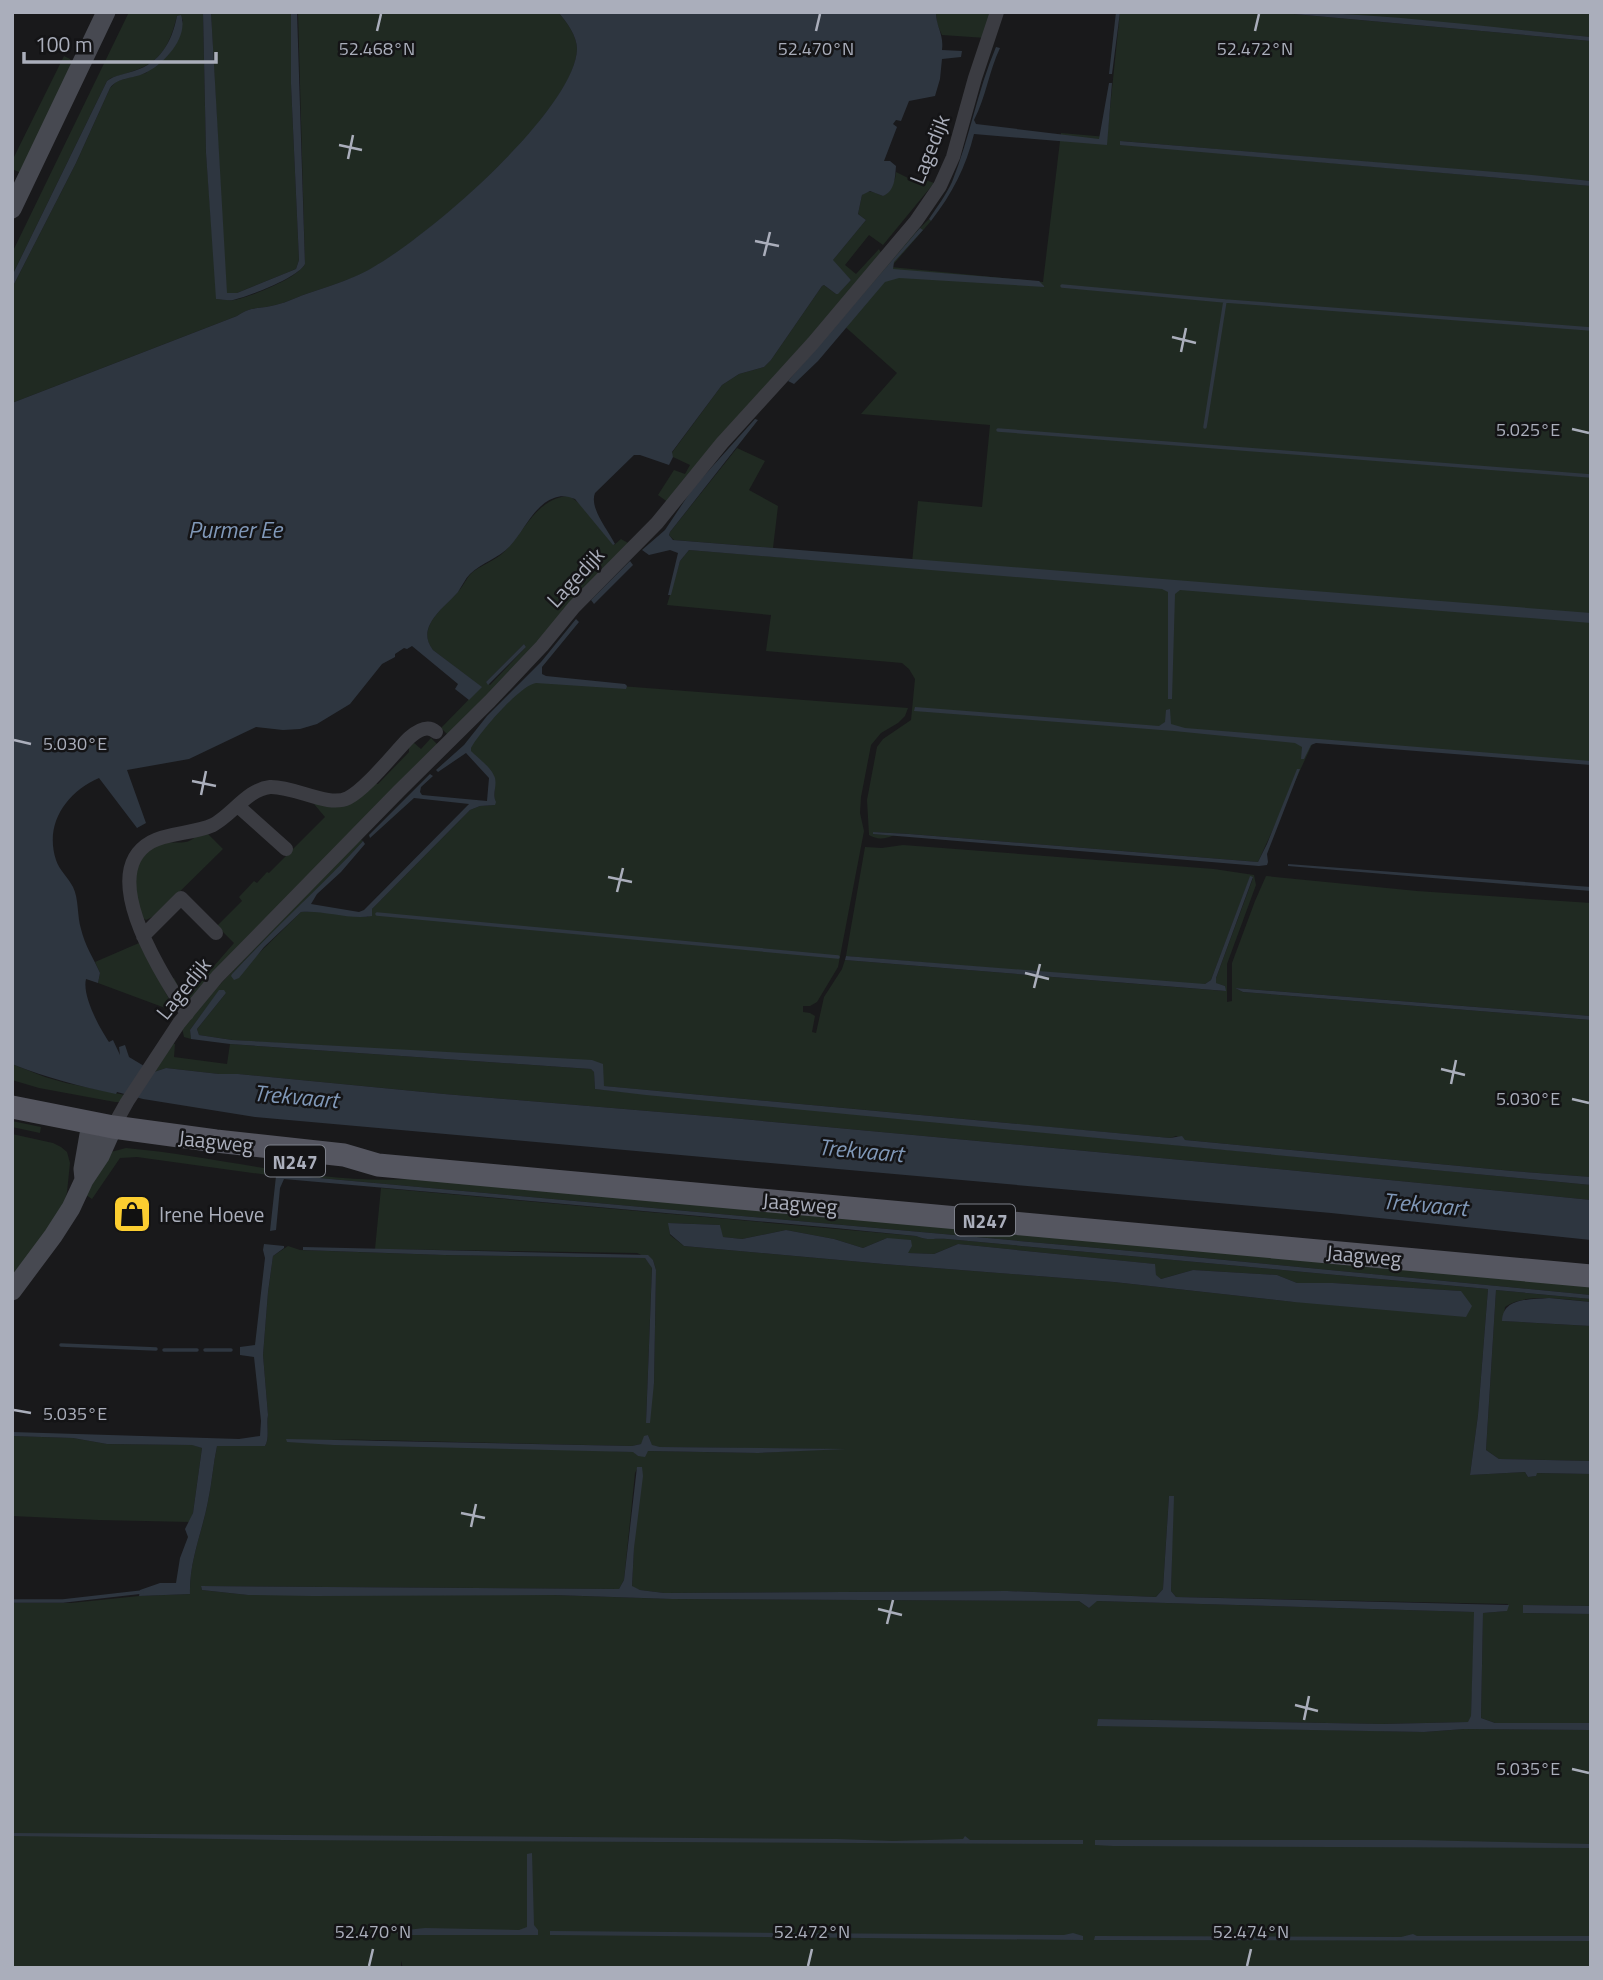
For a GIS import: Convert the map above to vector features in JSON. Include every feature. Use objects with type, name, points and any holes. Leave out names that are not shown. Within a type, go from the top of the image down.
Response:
[{"type":"main road","name":"Jaagweg","points":[[12,1107],[102,1125],[344,1155],[378,1165],[1591,1276]]},
{"type":"street","points":[[12,209],[106,12]]},
{"type":"street","name":"Lagedijk","points":[[102,1125],[128,1102],[178,1023],[232,961],[497,694],[542,646],[573,607],[667,512],[722,443],[813,343],[916,220],[947,173],[997,12]]},
{"type":"street","points":[[187,1014],[153,959],[143,936],[130,887],[130,869],[139,853],[152,841],[212,825],[265,788],[300,791],[332,801],[344,800],[361,789],[417,732],[426,728],[436,732]]},
{"type":"street","points":[[238,806],[286,849]]},
{"type":"street","points":[[143,936],[181,898],[216,933]]},
{"type":"street","points":[[12,1290],[53,1236],[100,1156],[102,1125]]},
{"type":"shaded area","points":[[129,12],[203,12],[206,153],[217,299],[228,300],[273,286],[293,275],[305,264],[298,12],[558,12],[573,34],[577,49],[570,76],[550,108],[522,142],[451,210],[382,262],[351,279],[280,304],[246,311],[12,403],[12,288],[76,163],[110,88],[117,81],[146,73],[175,45],[183,20],[177,16],[168,43],[156,59],[107,81],[12,276],[12,253]]},
{"type":"shaded area","points":[[211,12],[291,12],[291,84],[299,260],[296,269],[237,293],[226,293]]},
{"type":"shaded area","points":[[936,12],[993,12],[986,38],[942,35]]},
{"type":"shaded area","points":[[1120,12],[1272,12],[1591,41],[1591,181],[1121,141],[1120,144],[1591,186],[1591,764],[1314,740],[1258,862],[873,832],[894,835],[878,838],[869,835],[867,800],[877,747],[883,739],[911,720],[915,679],[909,669],[902,663],[766,651],[771,615],[667,605],[680,561],[689,550],[867,564],[912,563],[918,501],[982,507],[990,425],[861,414],[897,373],[842,324],[882,266],[929,219],[931,221],[891,267],[1043,282],[1061,133],[1107,137]]},
{"type":"shaded area","points":[[1319,12],[1591,12],[1591,37]]},
{"type":"shaded area","points":[[64,56],[72,63],[21,173],[12,169],[12,161]]},
{"type":"shaded area","points":[[896,172],[920,184],[926,180],[934,183],[883,245],[869,235],[845,265],[856,274],[879,249],[881,253],[669,503],[658,495],[674,470],[685,474],[690,465],[671,454],[722,385],[739,374],[764,367],[771,360],[822,286],[836,294],[851,280],[832,261],[866,220],[858,214],[862,195],[869,191],[883,196],[895,179]]},
{"type":"shaded area","points":[[737,448],[765,461],[749,490],[778,506],[773,548],[674,540],[669,535],[670,532]]},
{"type":"shaded area","points":[[568,496],[574,499],[614,545],[621,539],[630,544],[450,737],[441,728],[481,687],[433,650],[427,633],[430,625],[472,573],[501,554],[540,509],[557,498]],"holes":[[[524,644],[526,647],[490,685],[486,682]]]},
{"type":"shaded area","points":[[529,679],[908,708],[898,723],[881,733],[871,745],[861,797],[860,813],[864,831],[838,967],[817,1002],[803,1006],[803,1012],[815,1016],[812,1032],[816,1033],[824,997],[845,960],[1225,991],[1225,986],[1215,983],[1216,978],[1253,878],[1250,877],[1211,980],[1198,985],[846,956],[865,847],[903,845],[1214,869],[1254,875],[1256,885],[1227,964],[1227,1002],[1232,1001],[1232,963],[1266,876],[1417,891],[1591,903],[1591,1016],[1235,988],[1243,992],[1591,1020],[1591,1177],[1185,1140],[1176,1136],[1170,1138],[603,1086],[603,1064],[232,1040],[199,1035],[197,1029],[226,993],[219,991],[190,1030],[191,1039],[184,1037],[182,1028],[207,998],[359,838],[363,841],[232,974],[251,961],[301,912],[368,917],[372,909],[470,810],[494,805],[495,781],[465,749]]},
{"type":"shaded area","points":[[431,738],[438,745],[187,1002],[172,979],[174,978],[183,995],[187,997],[234,943],[217,926],[242,901],[239,897],[254,881],[257,883],[269,873],[325,817],[314,804],[373,783],[378,784],[409,752],[413,742],[421,749]]},
{"type":"shaded area","points":[[208,834],[223,849],[156,915],[146,920],[143,918],[134,885],[142,858],[158,845],[185,842]]},
{"type":"shaded area","points":[[139,943],[176,1012],[98,983],[100,973],[95,962]]},
{"type":"shaded area","points":[[172,1043],[175,1044],[174,1057],[227,1064],[230,1044],[591,1069],[594,1072],[595,1089],[1591,1185],[1591,1200],[238,1074],[166,1068],[154,1072]]},
{"type":"shaded area","points":[[12,1064],[66,1083],[125,1095],[121,1102],[115,1102],[39,1088],[12,1080]]},
{"type":"shaded area","points":[[12,1121],[41,1127],[40,1133],[12,1127]]},
{"type":"shaded area","points":[[12,1134],[61,1147],[67,1152],[70,1163],[63,1207],[12,1280]]},
{"type":"shaded area","points":[[126,1148],[313,1175],[388,1180],[425,1178],[1591,1285],[1591,1295],[1120,1250],[275,1176],[137,1157],[120,1158],[92,1199],[86,1195],[111,1152]]},
{"type":"shaded area","points":[[381,1188],[1488,1289],[1478,1415],[1470,1475],[1525,1472],[1528,1477],[1535,1476],[1536,1473],[1591,1474],[1591,1606],[1524,1605],[1524,1613],[1591,1614],[1591,1723],[1495,1723],[1481,1718],[1483,1613],[1506,1611],[1508,1604],[1176,1597],[1171,1591],[1173,1496],[1169,1496],[1163,1589],[1156,1597],[1007,1591],[664,1593],[640,1590],[632,1587],[638,1467],[635,1473],[624,1580],[619,1589],[201,1586],[202,1590],[248,1595],[554,1595],[672,1599],[1079,1601],[1089,1608],[1096,1601],[1475,1612],[1469,1722],[1383,1724],[1098,1719],[1098,1725],[1424,1732],[1464,1729],[1591,1730],[1591,1968],[403,1968],[401,1961],[401,1968],[12,1968],[12,1603],[71,1603],[190,1594],[196,1547],[208,1501],[217,1446],[265,1446],[268,1435],[263,1355],[273,1256],[288,1246],[300,1250],[444,1255],[645,1258],[652,1267],[646,1422],[654,1383],[656,1270],[653,1260],[637,1253],[375,1249]],"holes":[[[669,1223],[720,1225],[722,1237],[742,1239],[786,1230],[834,1239],[863,1248],[887,1238],[907,1253],[934,1254],[958,1244],[1154,1264],[1156,1276],[1161,1279],[1193,1270],[1277,1275],[1297,1283],[1461,1291],[1294,1302],[1114,1282],[684,1246],[670,1235]],[[648,1435],[652,1446],[660,1447],[828,1449],[758,1453],[648,1451],[638,1456],[634,1452],[330,1439],[632,1446],[641,1444]]]},
{"type":"shaded area","points":[[1496,1290],[1591,1299],[1591,1302],[1535,1298],[1514,1302],[1505,1307],[1503,1321],[1591,1326],[1591,1461],[1499,1459],[1486,1450]]},
{"type":"shaded area","points":[[12,1436],[73,1438],[107,1444],[193,1445],[202,1448],[190,1522],[12,1516]]},
{"type":"water","points":[[203,12],[211,12],[227,293],[237,293],[296,269],[299,260],[291,84],[291,12],[297,12],[305,264],[293,275],[272,286],[231,300],[216,299],[206,153]]},
{"type":"water","name":"Purmer Ee","points":[[558,12],[936,12],[942,50],[962,51],[961,57],[942,59],[935,96],[909,101],[901,121],[896,120],[893,124],[897,127],[884,161],[890,161],[896,166],[892,187],[883,196],[870,191],[862,195],[858,214],[866,220],[833,260],[851,280],[838,294],[822,286],[764,367],[739,374],[722,385],[672,452],[669,465],[634,455],[595,493],[597,512],[615,544],[613,545],[575,499],[564,496],[554,498],[535,512],[506,550],[470,574],[458,592],[433,618],[427,633],[433,650],[482,687],[469,700],[455,689],[458,684],[412,646],[404,648],[382,664],[350,704],[317,724],[283,730],[256,727],[189,759],[127,770],[146,823],[137,828],[99,778],[68,800],[56,821],[53,846],[57,864],[75,892],[83,935],[100,973],[98,983],[86,979],[86,994],[109,1042],[113,1040],[120,1055],[119,1047],[125,1045],[129,1057],[154,1072],[166,1068],[238,1074],[1591,1200],[1591,1240],[1331,1213],[255,1117],[143,1099],[117,1092],[116,1094],[63,1081],[12,1064],[12,403],[246,311],[280,304],[350,279],[382,262],[450,210],[487,177],[550,108],[569,76],[577,49],[573,34]]},
{"type":"water","points":[[1116,12],[1120,12],[1112,74],[1109,74]]},
{"type":"water","points":[[1272,12],[1351,14],[1432,21],[1591,37],[1591,41]]},
{"type":"water","points":[[181,15],[183,23],[178,41],[167,56],[145,73],[121,80],[110,88],[76,163],[12,288],[12,276],[107,81],[143,67],[158,57],[168,43],[177,16]]},
{"type":"water","points":[[996,47],[1000,48],[974,120],[976,124],[1099,139],[1109,83],[1112,83],[1107,145],[974,134],[957,180],[931,221],[929,219],[950,187]]},
{"type":"water","points":[[1120,141],[1532,175],[1591,181],[1591,186],[1120,145]]},
{"type":"water","points":[[920,228],[923,230],[894,262],[893,269],[1039,281],[1045,287],[899,278],[885,282],[818,361],[794,384],[788,381]]},
{"type":"water","points":[[755,419],[758,420],[670,532],[673,540],[1591,613],[1591,623],[1180,590],[1175,594],[1172,699],[1168,699],[1168,592],[1162,589],[689,550],[680,561],[671,595],[668,595],[678,553],[670,550],[649,555],[642,550],[665,530],[693,488]]},
{"type":"water","points":[[630,561],[633,565],[594,604],[591,600]]},
{"type":"water","points":[[576,619],[579,622],[542,667],[542,674],[625,684],[626,689],[536,683],[520,692],[491,721],[471,748],[495,778],[495,805],[470,810],[372,909],[372,916],[301,912],[264,947],[239,978],[234,980],[232,974],[363,841],[365,844],[317,894],[311,904],[359,912],[364,910],[469,804],[414,798],[370,838],[369,835],[430,774],[433,776],[421,787],[422,795],[487,801],[489,778],[466,753],[438,772],[436,770],[464,745],[487,716],[541,662]]},
{"type":"water","points":[[524,644],[526,647],[488,685],[486,682]]},
{"type":"water","points":[[915,707],[1159,726],[1165,722],[1166,710],[1170,709],[1171,724],[1185,728],[1591,761],[1591,765],[1316,743],[1311,745],[1304,759],[1301,759],[1302,747],[1295,743],[914,711]]},
{"type":"water","points":[[1297,769],[1300,769],[1267,854],[1267,865],[873,834],[909,834],[1258,862]]},
{"type":"water","points":[[1288,866],[1591,887],[1591,891]]},
{"type":"water","points":[[1250,876],[1253,877],[1216,978],[1216,983],[1225,986],[1226,991],[845,960],[846,956],[1205,984],[1211,980]]},
{"type":"water","points":[[1235,988],[1591,1016],[1591,1020],[1243,992]]},
{"type":"water","points":[[219,990],[226,993],[197,1029],[199,1035],[232,1040],[592,1060],[603,1064],[604,1086],[1170,1138],[1182,1136],[1185,1140],[1591,1177],[1591,1185],[646,1095],[595,1089],[594,1072],[591,1069],[191,1039],[190,1030]]},
{"type":"water","points":[[276,1176],[1591,1295],[1591,1299],[1496,1290],[1486,1450],[1499,1459],[1591,1461],[1591,1474],[1537,1473],[1536,1476],[1528,1477],[1525,1472],[1470,1475],[1478,1415],[1488,1289],[284,1179],[280,1188],[276,1230],[270,1231]]},
{"type":"water","points":[[668,1223],[720,1225],[723,1237],[742,1239],[786,1230],[834,1239],[863,1248],[887,1238],[911,1240],[912,1246],[908,1253],[934,1254],[958,1244],[1155,1264],[1156,1275],[1161,1279],[1193,1270],[1277,1275],[1297,1283],[1461,1291],[1472,1306],[1466,1317],[1114,1282],[684,1246],[670,1234]]},
{"type":"water","points":[[264,1244],[284,1246],[273,1256],[268,1292],[263,1355],[268,1415],[265,1446],[217,1446],[208,1501],[196,1547],[190,1594],[139,1596],[140,1590],[160,1583],[176,1583],[180,1558],[188,1537],[185,1529],[193,1513],[202,1448],[192,1445],[107,1444],[73,1438],[12,1436],[12,1432],[239,1439],[260,1436],[261,1421],[254,1357],[240,1355],[240,1347],[255,1345],[265,1258]]},
{"type":"water","points":[[303,1247],[648,1255],[656,1270],[654,1383],[650,1423],[646,1423],[652,1268],[645,1258],[444,1255],[303,1250]]},
{"type":"water","points":[[1549,1298],[1591,1302],[1591,1326],[1502,1321],[1504,1313],[1512,1304]]},
{"type":"water","points":[[648,1435],[652,1445],[660,1447],[846,1449],[758,1453],[648,1451],[645,1457],[633,1452],[334,1445],[287,1442],[286,1439],[632,1446],[641,1444],[644,1436]]},
{"type":"water","points":[[637,1467],[642,1467],[643,1476],[632,1586],[640,1590],[664,1593],[1007,1591],[1156,1597],[1163,1589],[1169,1496],[1174,1496],[1171,1591],[1176,1597],[1509,1605],[1507,1611],[1483,1613],[1481,1718],[1495,1723],[1591,1723],[1591,1730],[1464,1729],[1424,1732],[1097,1726],[1098,1719],[1383,1724],[1468,1722],[1471,1716],[1474,1612],[1097,1601],[1089,1608],[1079,1601],[672,1599],[554,1595],[313,1596],[248,1595],[202,1590],[201,1586],[619,1589],[624,1580]]},
{"type":"water","points":[[1523,1605],[1591,1606],[1591,1614],[1523,1613]]},
{"type":"water","points":[[12,1833],[893,1841],[963,1839],[965,1836],[970,1840],[1083,1840],[1083,1844],[283,1840],[12,1836]]},
{"type":"water","points":[[1095,1840],[1415,1840],[1591,1844],[1591,1848],[1113,1846],[1095,1845]]},
{"type":"water","points":[[532,1853],[534,1925],[538,1935],[398,1935],[397,1931],[425,1928],[519,1930],[527,1927],[527,1854]]},
{"type":"water","points":[[550,1931],[1073,1933],[1083,1936],[1083,1940],[550,1935]]},
{"type":"water","points":[[1413,1934],[1591,1936],[1591,1941],[1094,1940],[1095,1936],[1401,1937]]},
{"type":"waterway","points":[[1062,286],[1591,329]]},
{"type":"waterway","points":[[1205,427],[1225,301]]},
{"type":"waterway","points":[[998,430],[1591,476]]},
{"type":"waterway","points":[[377,914],[838,957]]},
{"type":"waterway","points":[[61,1345],[156,1349]]},
{"type":"waterway","points":[[164,1350],[197,1350]]},
{"type":"waterway","points":[[205,1350],[231,1350]]},
{"type":"waterway","points":[[12,1601],[63,1601],[142,1592]]},
{"type":"place","name":"Irene Hoeve","points":[[132,1214]]},
{"type":"water label","name":"Trekvaart","points":[[296,1096]]},
{"type":"water label","name":"Trekvaart","points":[[861,1150]]},
{"type":"water label","name":"Trekvaart","points":[[1425,1204]]}]
